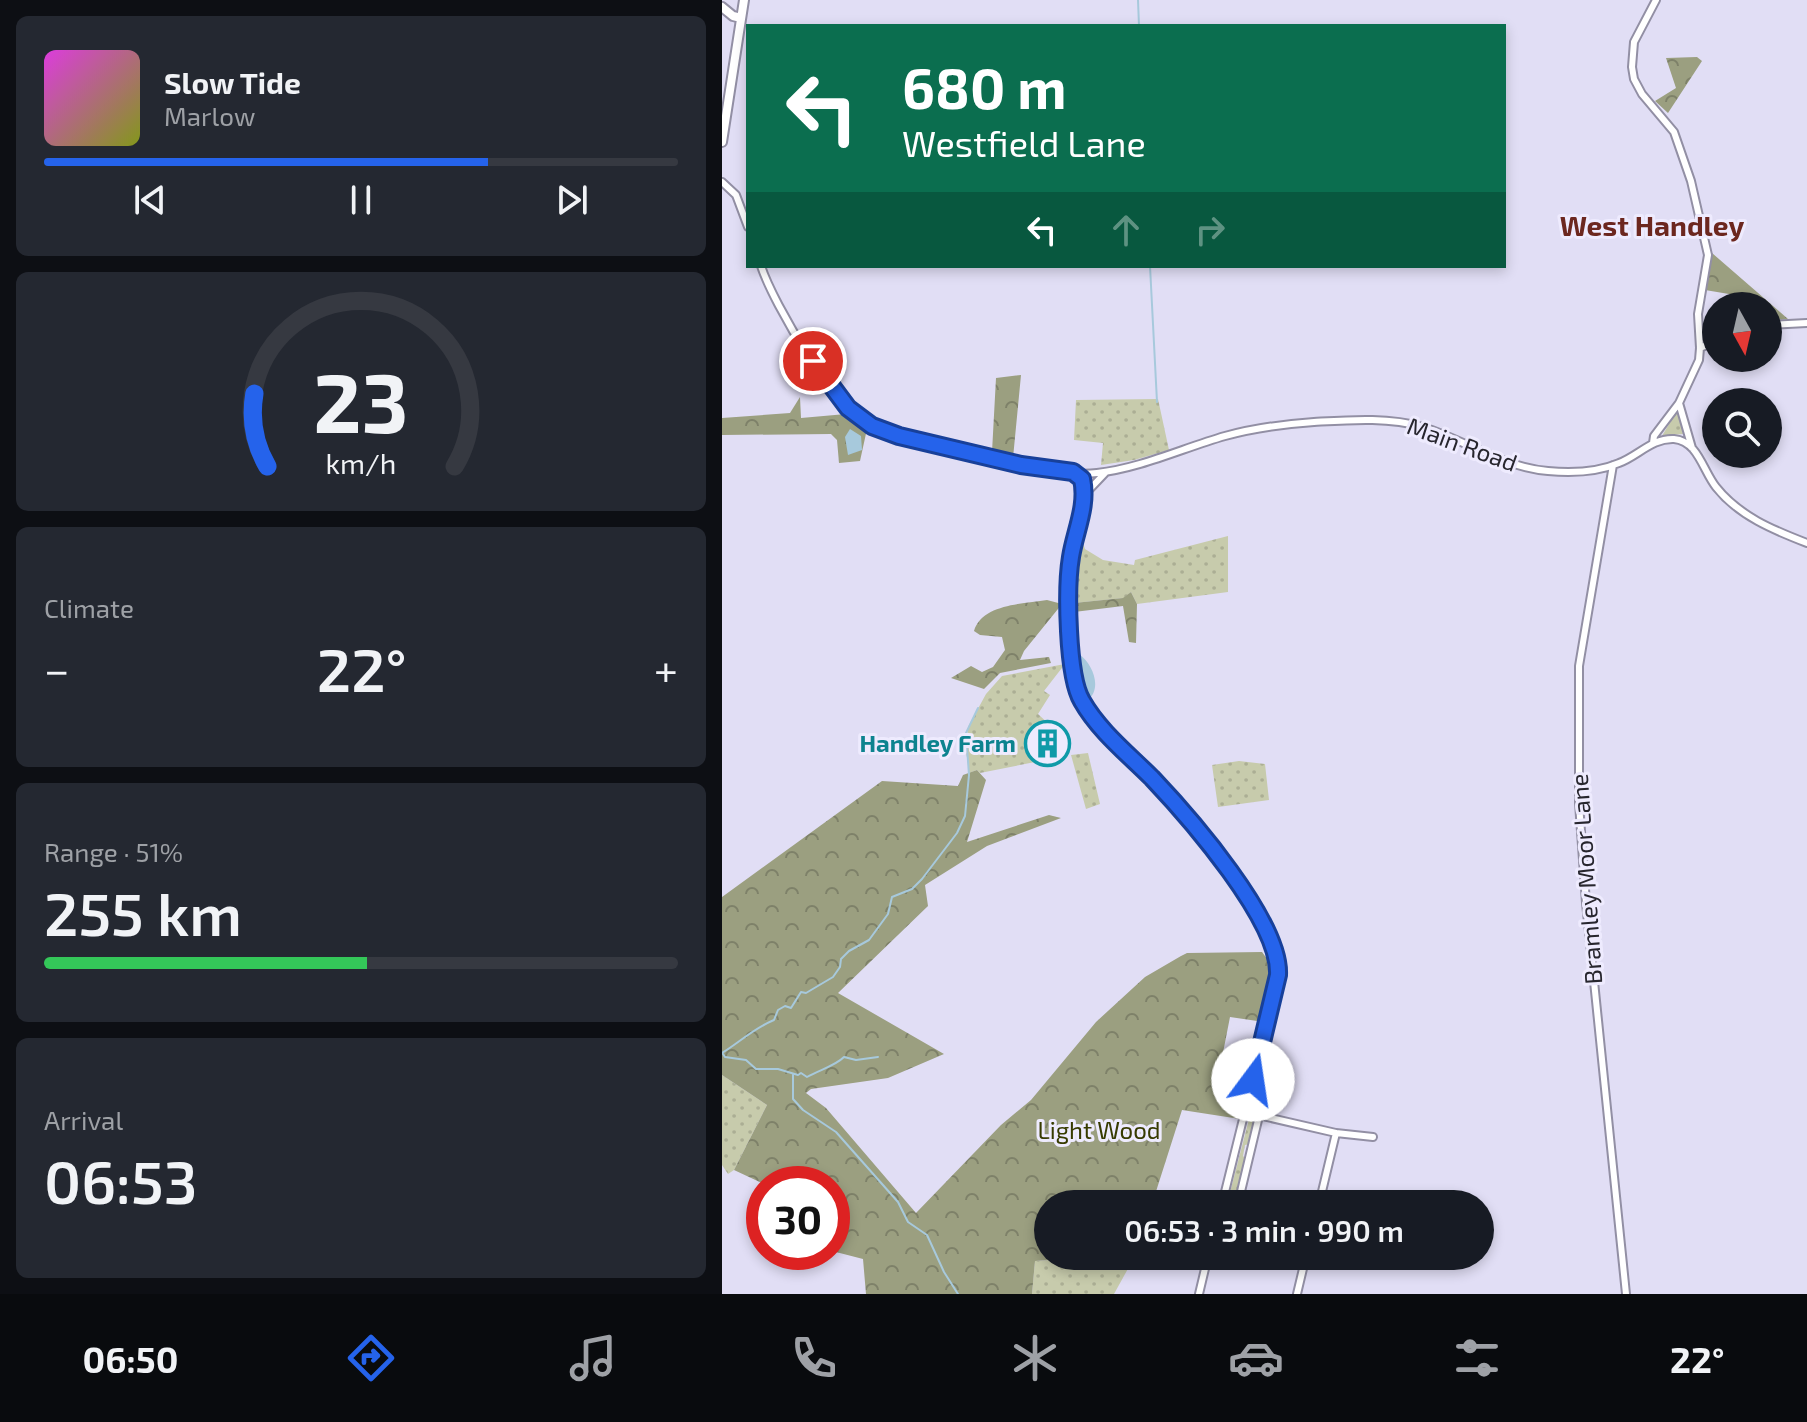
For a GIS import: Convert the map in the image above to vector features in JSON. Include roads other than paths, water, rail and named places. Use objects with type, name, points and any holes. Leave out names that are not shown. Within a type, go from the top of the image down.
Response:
[{"type":"main road","points":[[722,142],[744,0]]},
{"type":"main road","points":[[722,7],[741,18]]},
{"type":"street","name":"Main Road","points":[[762,268],[772,297],[796,337],[848,408],[872,426],[899,436],[1021,465],[1078,474],[1106,472],[1240,432],[1310,422],[1358,420],[1397,421],[1424,428],[1497,459],[1530,469],[1575,471],[1613,465],[1653,443],[1654,436],[1679,403],[1699,360],[1698,314],[1708,255],[1702,226],[1674,132],[1638,88],[1632,67],[1637,32],[1656,0]]},
{"type":"street","points":[[722,182],[736,195],[746,222]]},
{"type":"street","points":[[1782,324],[1807,323]]},
{"type":"street","points":[[1679,403],[1692,448],[1713,484],[1727,500],[1770,529],[1807,543]]},
{"type":"street","points":[[1653,443],[1675,439],[1692,448]]},
{"type":"street","name":"Bramley Moor Lane","points":[[1613,465],[1579,666],[1579,803],[1586,903],[1626,1294]]},
{"type":"street","points":[[1085,494],[1106,472]]},
{"type":"street","points":[[1078,474],[1085,494],[1071,554],[1068,587],[1077,693],[1094,719],[1161,788],[1202,836],[1259,916],[1276,949],[1278,975],[1226,1190]]},
{"type":"street","points":[[1245,1112],[1336,1133],[1373,1137]]},
{"type":"street","points":[[1241,1190],[1259,1116]]},
{"type":"street","points":[[1322,1190],[1336,1133]]},
{"type":"street","points":[[1199,1294],[1205,1270]]},
{"type":"street","points":[[1297,1294],[1303,1270]]},
{"type":"water","points":[[850,429],[861,436],[862,450],[848,455],[845,437]]},
{"type":"water","points":[[1079,654],[1094,677],[1094,690],[1087,701],[1076,657]]},
{"type":"waterway","points":[[1138,0],[1139,24]]},
{"type":"waterway","points":[[1150,268],[1157,402]]},
{"type":"waterway","points":[[722,1053],[774,1020],[778,1010],[785,1006],[791,1008],[801,992],[806,993],[833,977],[841,959],[869,940],[888,914],[892,897],[912,889],[957,833],[965,816],[969,775],[966,733],[978,708]]},
{"type":"waterway","points":[[723,1054],[746,1060],[756,1069],[778,1069],[807,1077],[844,1057],[856,1060],[878,1057]]},
{"type":"waterway","points":[[793,1074],[793,1099],[803,1110],[836,1132],[898,1202],[908,1222],[927,1235],[958,1294]]},
{"type":"place","name":"Handley Farm","points":[[1047,744]]},
{"type":"district","name":"West Handley","points":[[1652,226]]},
{"type":"park label","name":"Light Wood","points":[[1099,1131]]}]
